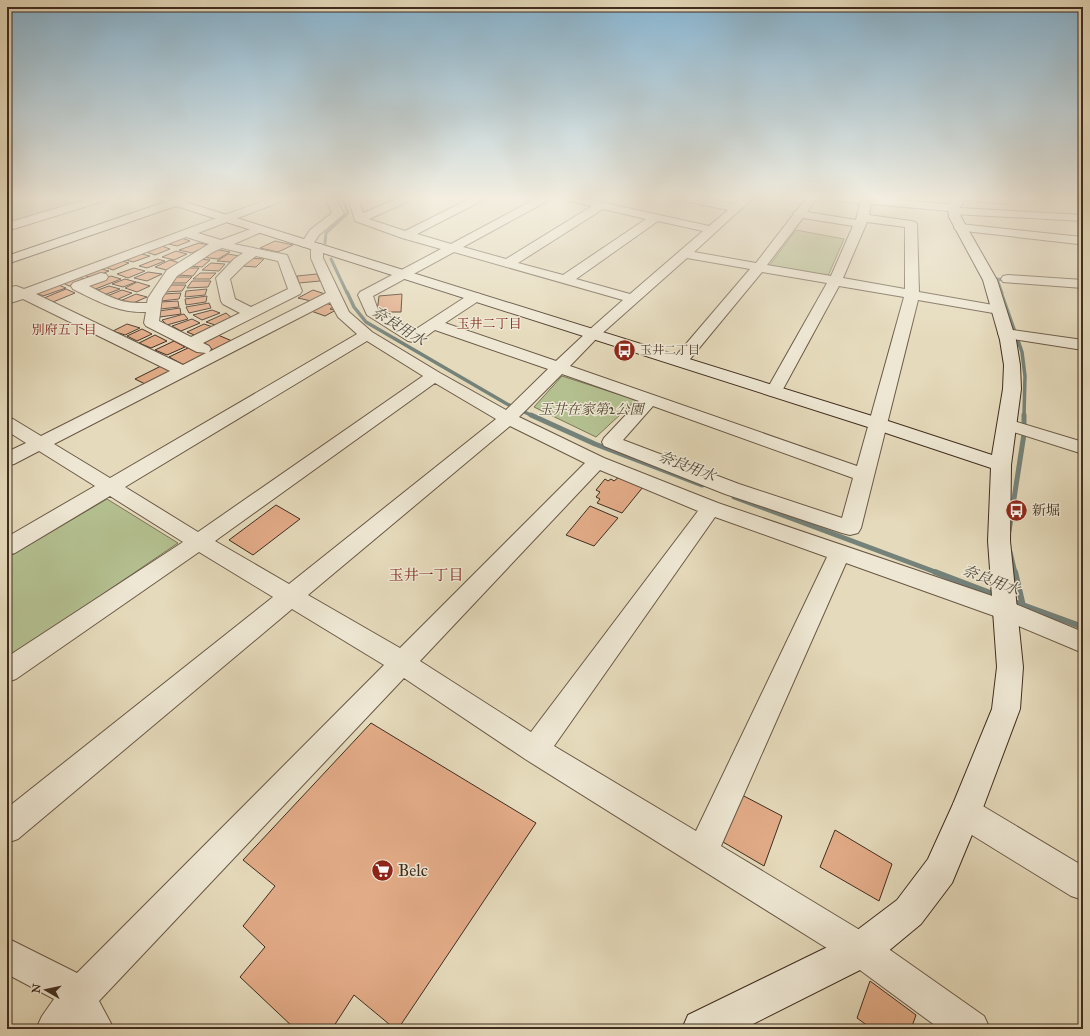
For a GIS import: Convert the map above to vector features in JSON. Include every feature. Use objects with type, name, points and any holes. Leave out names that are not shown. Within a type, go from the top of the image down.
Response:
[{"type":"street","points":[[7,260],[50,245]]},
{"type":"street","points":[[7,300],[152,245]]},
{"type":"street","points":[[154,307],[131,308],[114,304],[78,286],[185,245]]},
{"type":"street","points":[[215,355],[152,323],[156,298],[172,273],[209,249],[219,245]]},
{"type":"street","points":[[191,343],[295,291],[284,258],[252,253],[221,245]]},
{"type":"street","points":[[312,245],[343,314],[367,335],[434,376],[514,412],[597,462],[711,508],[840,553],[1004,601],[1083,643]]},
{"type":"street","points":[[313,245],[774,390],[1000,465]]},
{"type":"street","points":[[443,245],[633,299]]},
{"type":"street","points":[[458,245],[365,295],[372,312],[413,338],[475,297]]},
{"type":"street","points":[[509,263],[537,245]]},
{"type":"street","points":[[565,280],[615,245]]},
{"type":"street","points":[[7,828],[514,412],[593,334],[695,245]]},
{"type":"street","points":[[680,361],[759,267],[775,245]]},
{"type":"street","points":[[774,390],[835,281],[850,245]]},
{"type":"street","points":[[650,399],[611,442],[732,489],[850,528],[912,294],[912,245]]},
{"type":"street","points":[[702,1029],[861,950],[908,912],[940,872],[1006,709],[1010,667],[999,541],[1000,465],[1012,389],[1012,365],[1006,334],[990,280],[970,245]]},
{"type":"street","points":[[251,313],[228,300],[223,278],[239,262],[252,253]]},
{"type":"street","points":[[685,254],[999,310]]},
{"type":"street","points":[[1008,279],[1083,284]]},
{"type":"street","points":[[7,286],[183,371]]},
{"type":"street","points":[[7,460],[335,294]]},
{"type":"street","points":[[432,324],[559,367],[864,475]]},
{"type":"street","points":[[1006,334],[1083,345]]},
{"type":"street","points":[[7,546],[367,335]]},
{"type":"street","points":[[7,671],[199,542],[434,376]]},
{"type":"street","points":[[7,423],[199,542],[403,662],[535,750],[861,950],[971,1029]]},
{"type":"street","points":[[1007,424],[1083,448]]},
{"type":"street","points":[[55,1029],[77,998],[597,462]]},
{"type":"street","points":[[535,750],[711,508]]},
{"type":"street","points":[[702,853],[840,553]]},
{"type":"street","points":[[965,813],[1083,884]]},
{"type":"street","points":[[7,955],[69,988],[77,998],[95,1029]]},
{"type":"green space","points":[[784,245],[841,245],[828,276],[769,266]]},
{"type":"green space","name":"玉井在家第2公園","points":[[562,376],[636,400],[596,437],[534,407]]},
{"type":"green space","points":[[107,499],[178,543],[7,659],[7,558]]},
{"type":"building","points":[[158,245],[170,249],[155,255],[143,251]]},
{"type":"building","points":[[192,245],[208,245],[192,253],[179,250]]},
{"type":"building","points":[[266,245],[292,245],[278,252],[260,248]]},
{"type":"building","points":[[214,249],[230,252],[218,259],[201,257]]},
{"type":"building","points":[[176,251],[187,254],[174,260],[162,257]]},
{"type":"building","points":[[138,253],[150,256],[133,262],[123,259]]},
{"type":"building","points":[[228,254],[239,256],[230,262],[217,261]]},
{"type":"building","points":[[248,258],[264,259],[256,267],[241,266]]},
{"type":"building","points":[[157,259],[165,261],[147,268],[139,266]]},
{"type":"building","points":[[198,259],[210,260],[202,267],[188,266]]},
{"type":"building","points":[[119,260],[129,263],[113,270],[102,266]]},
{"type":"building","points":[[170,260],[180,263],[166,270],[155,267]]},
{"type":"building","points":[[211,263],[225,264],[219,271],[202,270]]},
{"type":"building","points":[[98,268],[109,271],[91,278],[82,274]]},
{"type":"building","points":[[134,268],[145,271],[128,278],[117,274]]},
{"type":"building","points":[[186,268],[199,268],[193,276],[177,275]]},
{"type":"building","points":[[148,272],[162,274],[147,281],[134,278]]},
{"type":"building","points":[[200,273],[216,273],[210,279],[193,279]]},
{"type":"building","points":[[317,274],[320,281],[299,283],[297,276]]},
{"type":"building","points":[[77,276],[87,280],[69,286],[61,282]]},
{"type":"building","points":[[111,276],[121,279],[93,290],[85,286]]},
{"type":"building","points":[[175,277],[192,277],[186,283],[169,283]]},
{"type":"building","points":[[125,279],[136,282],[123,287],[112,284]]},
{"type":"building","points":[[192,281],[211,281],[208,287],[187,288]]},
{"type":"building","points":[[137,282],[150,286],[137,292],[125,288]]},
{"type":"building","points":[[56,284],[66,288],[43,296],[34,292]]},
{"type":"building","points":[[167,285],[186,285],[182,291],[164,292]]},
{"type":"building","points":[[109,286],[120,289],[104,295],[95,291]]},
{"type":"building","points":[[66,289],[75,293],[53,302],[44,298]]},
{"type":"building","points":[[207,289],[205,295],[185,297],[186,291]]},
{"type":"building","points":[[122,290],[132,293],[116,300],[107,296]]},
{"type":"building","points":[[313,290],[325,294],[311,301],[298,298]]},
{"type":"building","points":[[181,293],[179,299],[161,301],[163,294]]},
{"type":"building","points":[[136,294],[147,297],[131,304],[120,301]]},
{"type":"building","points":[[402,294],[401,312],[377,312],[379,296]]},
{"type":"building","points":[[207,296],[206,302],[186,305],[185,299]]},
{"type":"building","points":[[178,301],[179,307],[160,309],[161,302]]},
{"type":"building","points":[[209,303],[211,308],[189,313],[186,307]]},
{"type":"building","points":[[325,303],[335,306],[330,309],[336,310],[325,316],[311,311]]},
{"type":"building","points":[[180,308],[181,314],[160,317],[159,311]]},
{"type":"building","points":[[212,310],[220,313],[202,320],[193,315]]},
{"type":"building","points":[[226,313],[232,318],[218,326],[206,322]]},
{"type":"building","points":[[184,314],[188,319],[167,325],[162,320]]},
{"type":"building","points":[[192,319],[200,323],[181,331],[172,326]]},
{"type":"building","points":[[127,324],[140,328],[125,335],[113,331]]},
{"type":"building","points":[[204,324],[216,328],[199,337],[187,332]]},
{"type":"building","points":[[142,329],[152,334],[137,341],[127,336]]},
{"type":"building","points":[[155,335],[167,341],[151,348],[139,343]]},
{"type":"building","points":[[218,335],[232,341],[214,350],[200,344]]},
{"type":"building","points":[[174,341],[185,347],[167,355],[155,350]]},
{"type":"building","points":[[190,347],[206,354],[184,365],[169,357]]},
{"type":"building","points":[[161,366],[173,372],[147,385],[135,379]]},
{"type":"building","points":[[619,477],[643,487],[622,513],[597,503],[600,499],[596,497],[600,492],[596,490],[605,479],[608,481],[611,479],[614,481]]},
{"type":"building","points":[[276,505],[300,519],[253,555],[229,540]]},
{"type":"building","points":[[590,506],[618,518],[594,546],[566,535]]},
{"type":"building","points":[[371,723],[536,823],[398,1029],[395,1029],[354,995],[332,1029],[295,1029],[240,977],[265,947],[243,926],[275,886],[243,860]]},
{"type":"building","points":[[742,795],[782,816],[764,866],[723,842]]},
{"type":"building","points":[[835,830],[892,864],[879,901],[820,867]]},
{"type":"building","points":[[870,981],[916,1015],[911,1029],[872,1029],[857,1018]]},
{"type":"waterway","name":"奈良用水","points":[[331,259],[347,293]]},
{"type":"waterway","points":[[1002,293],[997,279],[1006,280]]},
{"type":"waterway","name":"奈良用水","points":[[347,292],[354,307],[366,322],[507,404],[533,416]]},
{"type":"waterway","points":[[1001,292],[1022,352],[1025,376],[1024,416]]},
{"type":"waterway","name":"奈良用水","points":[[531,415],[595,444],[702,485]]},
{"type":"waterway","points":[[1009,531],[1024,434],[1024,416]]},
{"type":"waterway","name":"奈良用水","points":[[734,497],[938,573]]},
{"type":"waterway","points":[[1010,552],[1015,573]]},
{"type":"waterway","name":"奈良用水","points":[[935,572],[998,596]]},
{"type":"waterway","points":[[1015,572],[1023,605]]},
{"type":"waterway","name":"奈良用水","points":[[1011,601],[1023,605]]},
{"type":"waterway","name":"奈良用水","points":[[1023,605],[1083,627]]},
{"type":"place","name":"玉井二丁目","points":[[625,350]]},
{"type":"place","name":"新堀","points":[[1017,510]]},
{"type":"place","name":"Belc","points":[[383,870]]},
{"type":"district","name":"玉井二丁目","points":[[489,323]]},
{"type":"district","name":"別府五丁目","points":[[64,329]]},
{"type":"district","name":"玉井一丁目","points":[[426,575]]}]
